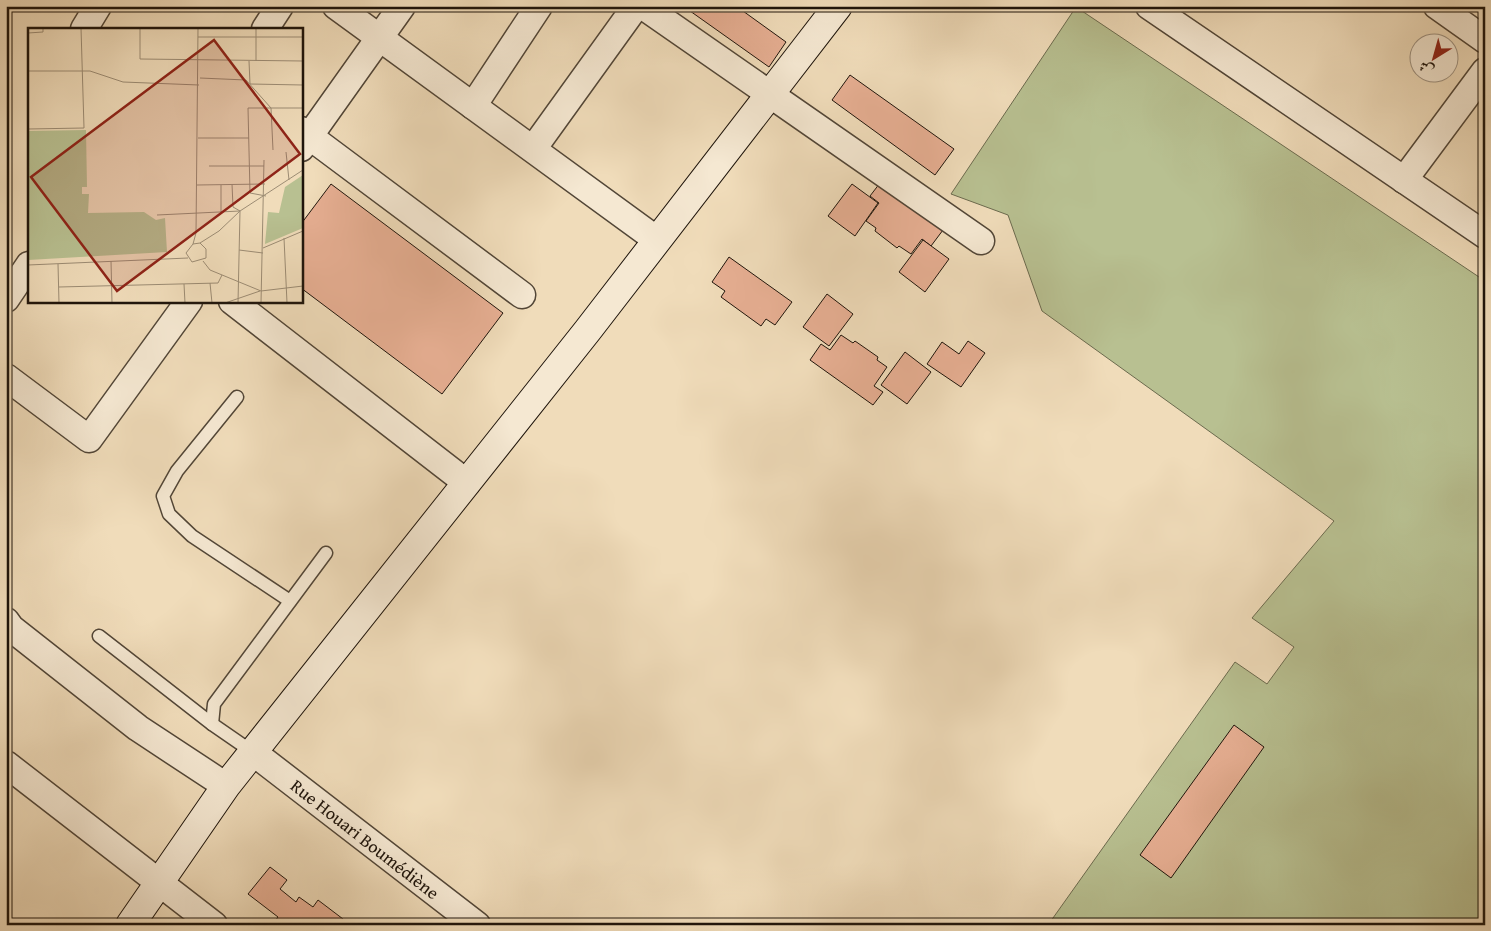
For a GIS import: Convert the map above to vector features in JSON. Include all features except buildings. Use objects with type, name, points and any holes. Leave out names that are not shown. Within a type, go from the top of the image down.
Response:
[{"type":"street","points":[[85,28],[98,6]]},
{"type":"street","points":[[266,28],[280,6]]},
{"type":"street","points":[[336,6],[657,240]]},
{"type":"street","points":[[402,6],[304,138],[522,295]]},
{"type":"street","points":[[473,106],[539,6]]},
{"type":"street","points":[[533,149],[636,6]]},
{"type":"street","points":[[643,6],[981,241]]},
{"type":"street","points":[[130,925],[226,786],[254,753],[657,240],[838,6]]},
{"type":"street","points":[[1149,6],[1485,235]]},
{"type":"street","points":[[1437,6],[1485,40]]},
{"type":"street","points":[[1404,180],[1485,71]]},
{"type":"street","points":[[6,299],[28,267]]},
{"type":"street","points":[[6,377],[89,439],[188,302]]},
{"type":"street","points":[[233,302],[467,482]]},
{"type":"street","points":[[6,621],[11,628],[138,728],[226,786]]},
{"type":"street","name":"Rue Houari Boumédiène","points":[[254,753],[477,925]]},
{"type":"street","points":[[6,764],[214,925]]},
{"type":"lane","points":[[236,396],[178,471],[163,496],[169,514],[192,536],[290,601]]},
{"type":"lane","points":[[212,724],[214,704],[326,553]]},
{"type":"lane","points":[[99,636],[212,724],[254,753]]},
{"type":"green space","points":[[1076,7],[1485,281],[1485,925],[1048,925],[1235,662],[1267,684],[1294,647],[1252,618],[1334,521],[1042,311],[1008,215],[951,194]]}]
